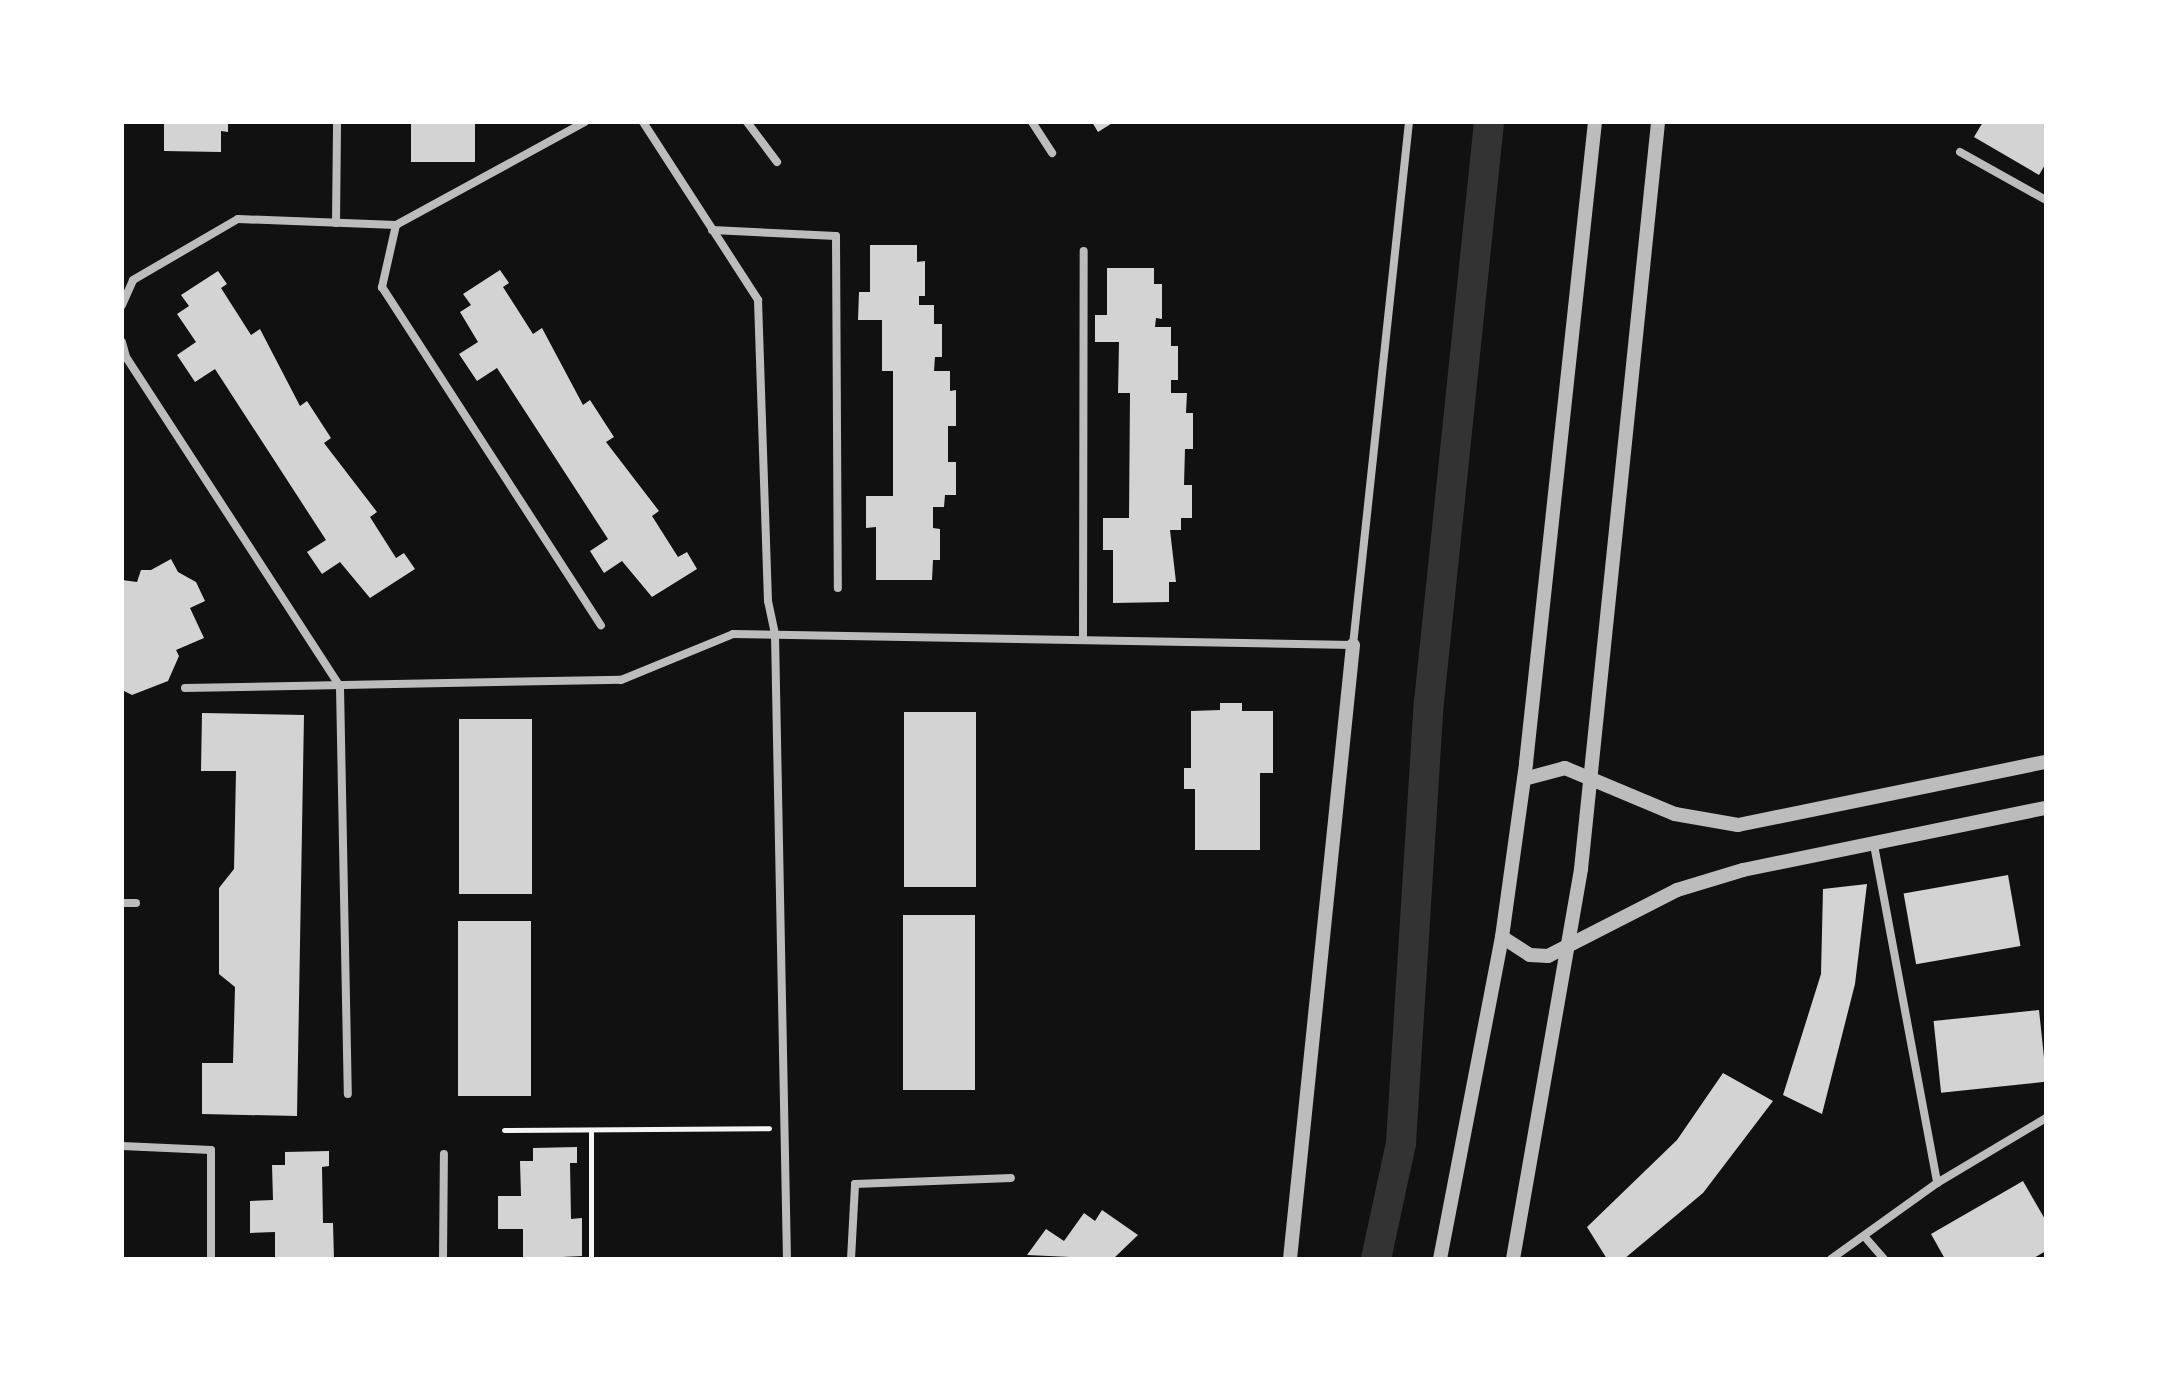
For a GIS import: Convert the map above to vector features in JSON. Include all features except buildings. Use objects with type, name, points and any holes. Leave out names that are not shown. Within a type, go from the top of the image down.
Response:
[{"type":"street","points":[[336,223],[337,122]]},
{"type":"street","points":[[122,305],[133,280],[238,219],[396,225],[585,122]]},
{"type":"street","points":[[643,122],[758,300],[768,601],[775,635],[787,1259]]},
{"type":"street","points":[[747,122],[777,162]]},
{"type":"street","points":[[1032,122],[1052,153]]},
{"type":"street","points":[[1290,1259],[1409,122]]},
{"type":"street","points":[[1440,1259],[1502,937],[1524,779],[1595,122]]},
{"type":"street","points":[[1513,1259],[1591,783],[1658,122]]},
{"type":"street","points":[[1960,152],[2046,200]]},
{"type":"street","points":[[396,225],[382,287],[601,625]]},
{"type":"street","points":[[712,230],[836,236],[838,588]]},
{"type":"street","points":[[1083,640],[1084,251]]},
{"type":"street","points":[[122,342],[126,357],[340,687],[348,1094]]},
{"type":"street","points":[[185,688],[621,680],[733,634],[1353,645]]},
{"type":"street","points":[[1524,779],[1565,768],[1591,783],[1675,814],[1738,825],[2046,762]]},
{"type":"street","points":[[1502,937],[1530,955],[1548,956],[1677,890],[1743,870],[2046,808]]},
{"type":"street","points":[[1874,845],[1937,1183]]},
{"type":"street","points":[[122,903],[136,903]]},
{"type":"street","points":[[1831,1259],[1937,1183],[2046,1118]]},
{"type":"street","points":[[122,1146],[211,1150],[211,1259]]},
{"type":"street","points":[[443,1259],[444,1154]]},
{"type":"street","points":[[851,1259],[855,1184],[1011,1178]]},
{"type":"street","points":[[1864,1236],[1884,1259]]},
{"type":"path","points":[[504,1130],[786,1128]]},
{"type":"path","points":[[591,1130],[591,1259]]},
{"type":"waterway","points":[[1376,1259],[1401,1143],[1429,702],[1489,122]]}]
